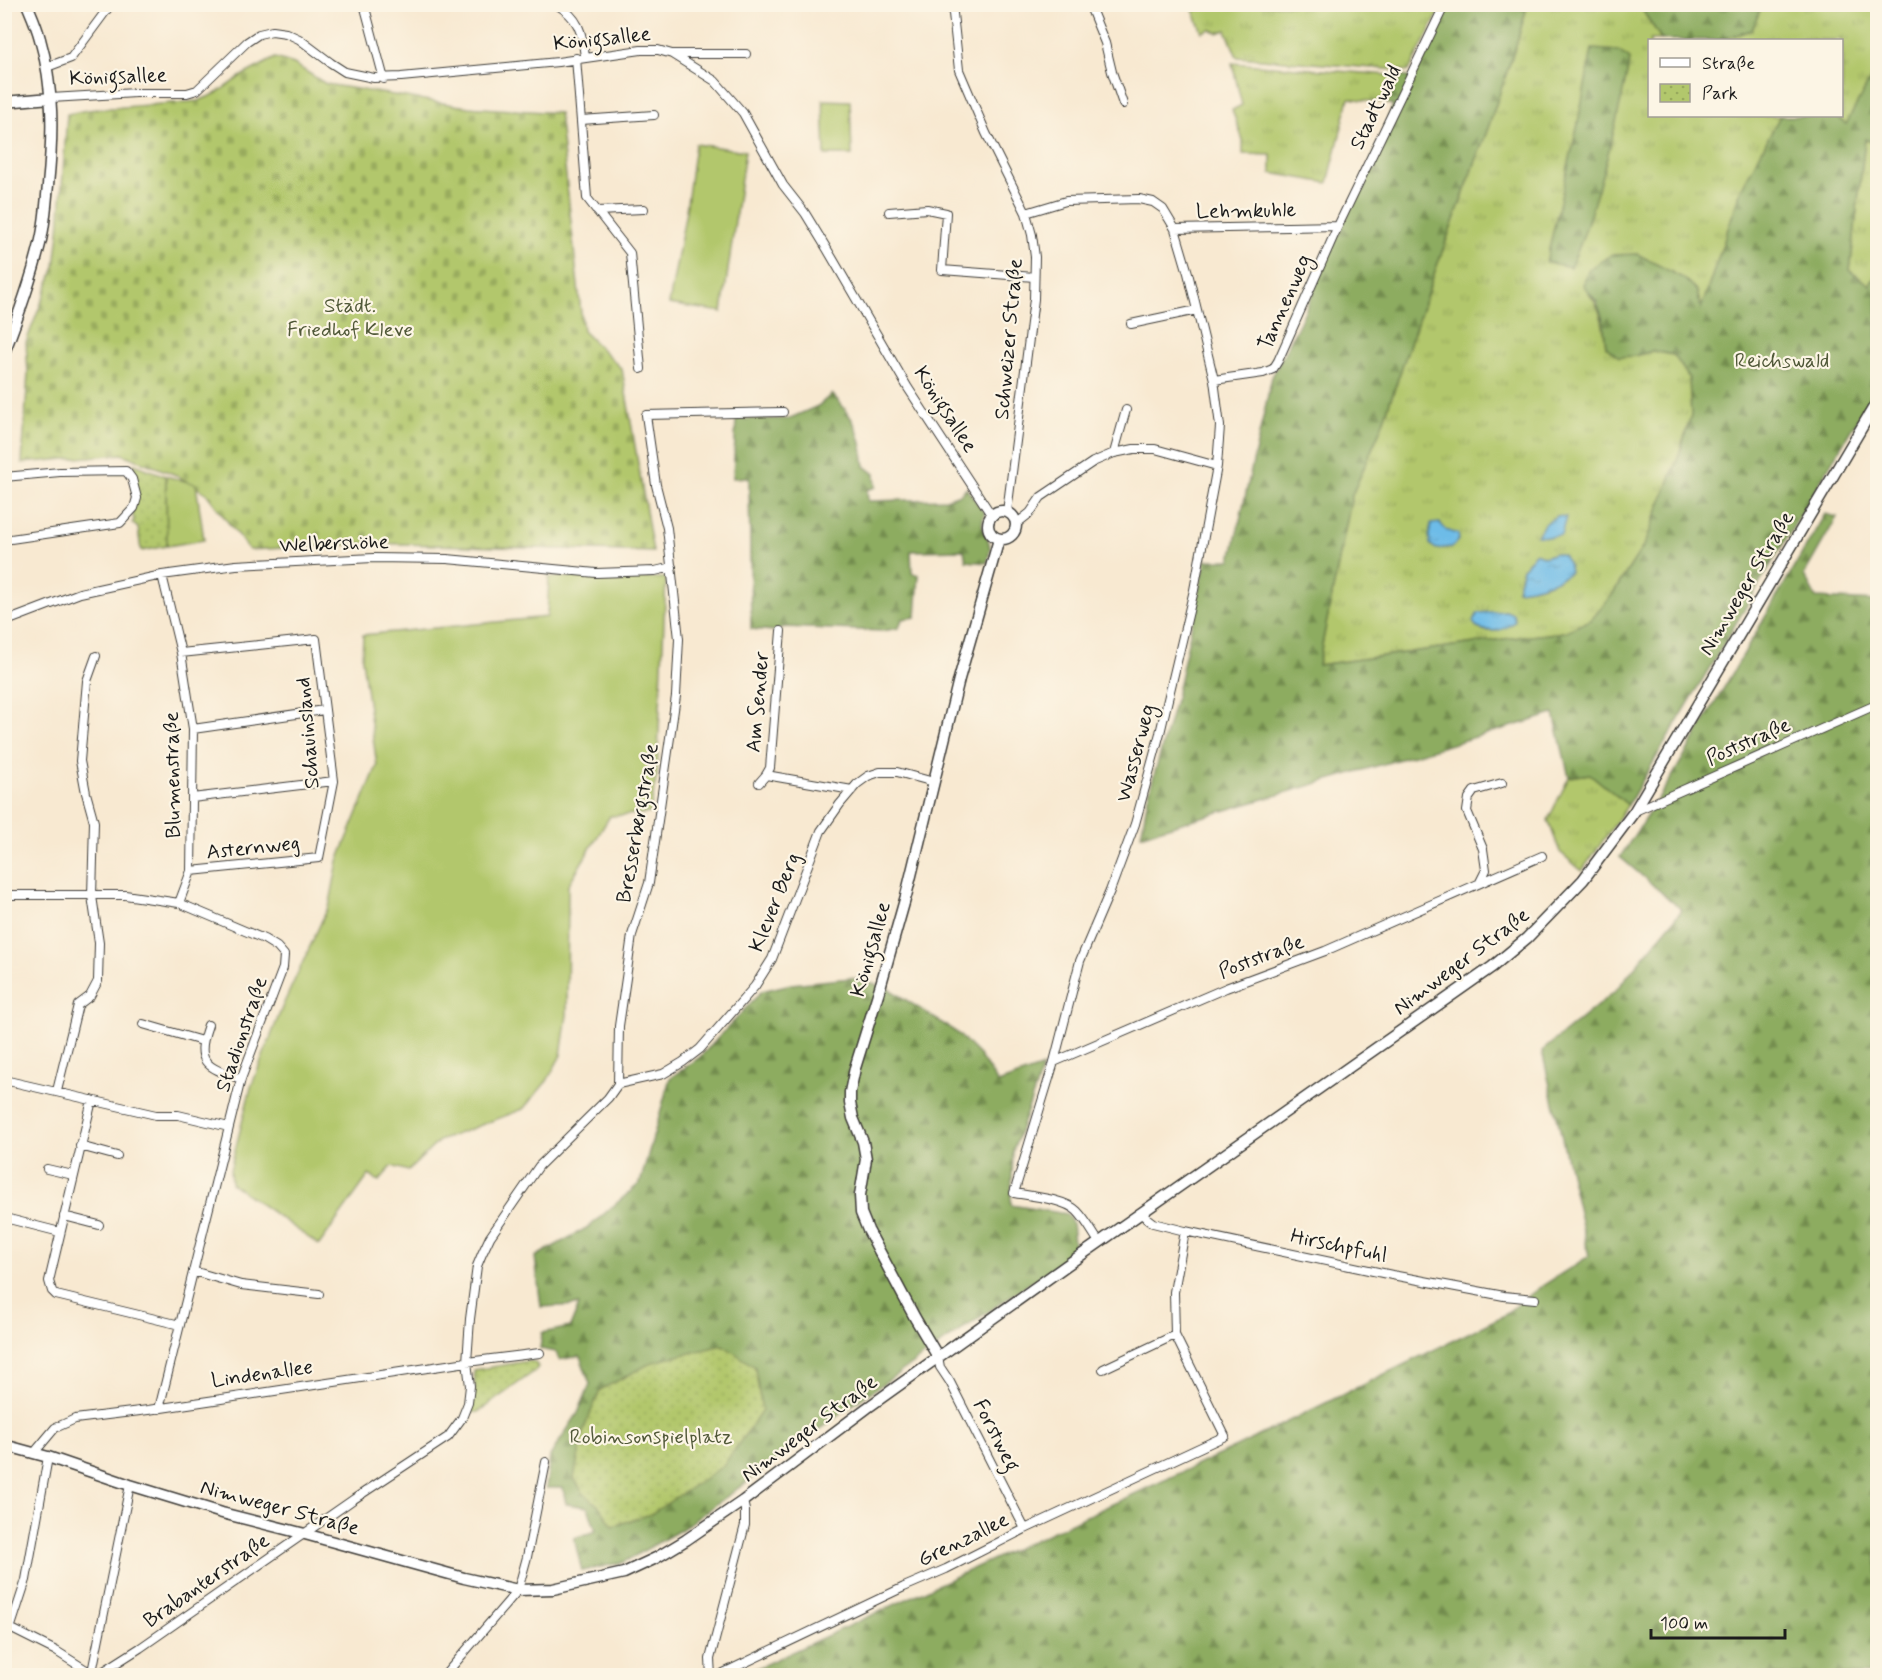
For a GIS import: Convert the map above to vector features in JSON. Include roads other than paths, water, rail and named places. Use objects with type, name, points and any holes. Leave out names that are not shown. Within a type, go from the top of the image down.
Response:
[{"type":"main road","points":[[4,353],[21,309],[40,242],[53,137],[51,98],[46,67],[40,39],[27,4]]},
{"type":"main road","name":"Königsallee","points":[[4,102],[51,98]]},
{"type":"main road","name":"Nimweger Straße","points":[[34,1453],[222,1513],[464,1578],[518,1590],[553,1589],[624,1573],[656,1558],[743,1501],[938,1357],[1492,967],[1527,938],[1583,880],[1634,812],[1878,400]]},
{"type":"main road","points":[[992,516],[997,512],[1007,512],[1012,515],[1016,524],[1012,535],[999,539]]},
{"type":"main road","name":"Königsallee","points":[[938,1357],[915,1318],[861,1213],[860,1195],[866,1159],[850,1103],[852,1078],[903,907],[959,679],[999,539],[990,532],[988,527],[992,516]]},
{"type":"main road","points":[[4,1445],[34,1453]]},
{"type":"street","points":[[46,67],[72,58],[111,4]]},
{"type":"street","points":[[364,4],[384,79]]},
{"type":"street","points":[[556,4],[570,13],[578,24],[583,38],[581,120],[587,198],[630,254],[641,369]]},
{"type":"street","name":"Schweizer Straße","points":[[952,4],[959,70],[986,133],[1026,213],[1035,257],[1034,299],[1007,512]]},
{"type":"street","points":[[1089,4],[1105,43],[1123,105]]},
{"type":"street","name":"Stadtwald","points":[[1338,226],[1445,4]]},
{"type":"street","name":"Königsallee","points":[[51,98],[136,93],[187,93],[197,90],[247,42],[259,34],[272,31],[286,33],[299,39],[345,72],[384,79],[558,62],[641,50],[658,50],[672,54],[715,81],[743,113],[783,185],[805,213],[909,388],[992,516]]},
{"type":"street","points":[[672,54],[746,54]]},
{"type":"street","points":[[581,120],[654,116]]},
{"type":"street","name":"Lehmkuhle","points":[[1026,213],[1066,201],[1139,199],[1153,202],[1163,209],[1176,230],[1338,226]]},
{"type":"street","points":[[597,211],[644,209]]},
{"type":"street","points":[[889,212],[927,209],[946,213],[942,270],[1034,277]]},
{"type":"street","name":"Tannenweg","points":[[1214,380],[1263,373],[1273,369],[1338,226]]},
{"type":"street","name":"Wasserweg","points":[[1099,1242],[1077,1210],[1062,1203],[1014,1193],[1054,1062],[1080,961],[1135,824],[1160,733],[1194,590],[1217,466],[1220,426],[1214,380],[1176,230]]},
{"type":"street","points":[[1131,324],[1197,310]]},
{"type":"street","points":[[1114,453],[1126,410]]},
{"type":"street","name":"Bresserbergstraße","points":[[618,1084],[620,1026],[626,978],[632,935],[649,883],[676,696],[679,639],[668,528],[656,485],[646,415],[783,412]]},
{"type":"street","points":[[1016,524],[1030,513],[1041,497],[1093,462],[1114,453],[1134,449],[1155,449],[1217,466]]},
{"type":"street","points":[[4,477],[60,472],[126,471],[132,479],[137,498],[134,508],[120,523],[4,540]]},
{"type":"street","name":"Welbershöhe","points":[[4,622],[80,593],[162,575],[236,565],[373,558],[447,559],[596,573],[672,567]]},
{"type":"street","name":"Blumenstraße","points":[[162,575],[181,653],[193,729],[191,872],[178,903]]},
{"type":"street","name":"Am Sender","points":[[759,783],[770,768],[781,631]]},
{"type":"street","name":"Schauinsland","points":[[181,653],[316,639],[334,781],[319,858]]},
{"type":"street","points":[[57,1091],[78,1005],[90,996],[98,981],[99,943],[92,896],[94,822],[80,761],[87,681],[96,656]]},
{"type":"street","name":"Poststraße","points":[[1634,812],[1878,704]]},
{"type":"street","points":[[193,729],[324,710]]},
{"type":"street","name":"Klever Berg","points":[[618,1084],[663,1074],[683,1062],[700,1049],[755,986],[772,959],[821,831],[852,790],[868,776],[880,772],[897,772],[934,782]]},
{"type":"street","name":"Am Sender","points":[[766,775],[852,790]]},
{"type":"street","points":[[192,798],[334,781]]},
{"type":"street","points":[[1480,882],[1486,870],[1483,849],[1467,811],[1469,798],[1474,791],[1502,783]]},
{"type":"street","name":"Poststraße","points":[[1054,1062],[1230,987],[1335,946],[1542,856]]},
{"type":"street","name":"Asternweg","points":[[191,872],[319,858]]},
{"type":"street","name":"Stadionstraße","points":[[4,895],[125,896],[178,903],[264,939],[277,947],[284,955],[283,968],[241,1079],[159,1408]]},
{"type":"street","points":[[143,1024],[202,1041]]},
{"type":"street","points":[[208,1025],[202,1041],[202,1054],[205,1062],[213,1069],[241,1079]]},
{"type":"street","points":[[4,1080],[156,1115],[178,1115],[229,1126]]},
{"type":"street","points":[[467,1362],[477,1266],[490,1237],[539,1166],[608,1098],[618,1084]]},
{"type":"street","points":[[92,1100],[49,1281],[52,1291],[56,1295],[180,1325]]},
{"type":"street","points":[[80,1146],[117,1155]]},
{"type":"street","points":[[47,1169],[73,1175]]},
{"type":"street","name":"Hirschpfuhl","points":[[1140,1213],[1153,1223],[1185,1231],[1392,1275],[1504,1296],[1535,1299]]},
{"type":"street","points":[[64,1216],[99,1225]]},
{"type":"street","points":[[5,1218],[60,1232]]},
{"type":"street","points":[[1103,1369],[1175,1335],[1174,1292],[1185,1231]]},
{"type":"street","points":[[193,1271],[241,1285],[319,1294]]},
{"type":"street","name":"Grenzallee","points":[[717,1676],[1225,1436],[1175,1335]]},
{"type":"street","name":"Lindenallee","points":[[34,1453],[55,1428],[75,1419],[540,1353]]},
{"type":"street","name":"Forstweg","points":[[938,1357],[940,1367],[1026,1529]]},
{"type":"street","name":"Brabanterstraße","points":[[94,1674],[140,1648],[354,1498],[448,1437],[462,1418],[468,1403],[470,1386],[467,1362]]},
{"type":"street","points":[[48,1457],[26,1580],[8,1626],[94,1674],[130,1485]]},
{"type":"street","points":[[444,1676],[518,1590],[546,1462]]},
{"type":"street","points":[[711,1676],[710,1659],[745,1525],[743,1501]]},
{"type":"water","points":[[1557,516],[1566,517],[1561,535],[1537,536],[1544,524]]},
{"type":"water","points":[[1440,523],[1446,530],[1458,534],[1459,539],[1452,547],[1436,549],[1430,544],[1431,524]]},
{"type":"water","points":[[1535,553],[1545,557],[1555,553],[1563,555],[1570,572],[1545,585],[1517,590],[1523,568]]},
{"type":"water","points":[[1506,611],[1513,614],[1515,621],[1502,629],[1482,630],[1477,628],[1473,622],[1478,613]]},
{"type":"park label","name":"Städt. Friedhof Kleve","points":[[350,317]]},
{"type":"park label","name":"Reichswald","points":[[1782,360]]},
{"type":"park label","name":"Robinsonspielplatz","points":[[651,1436]]}]
